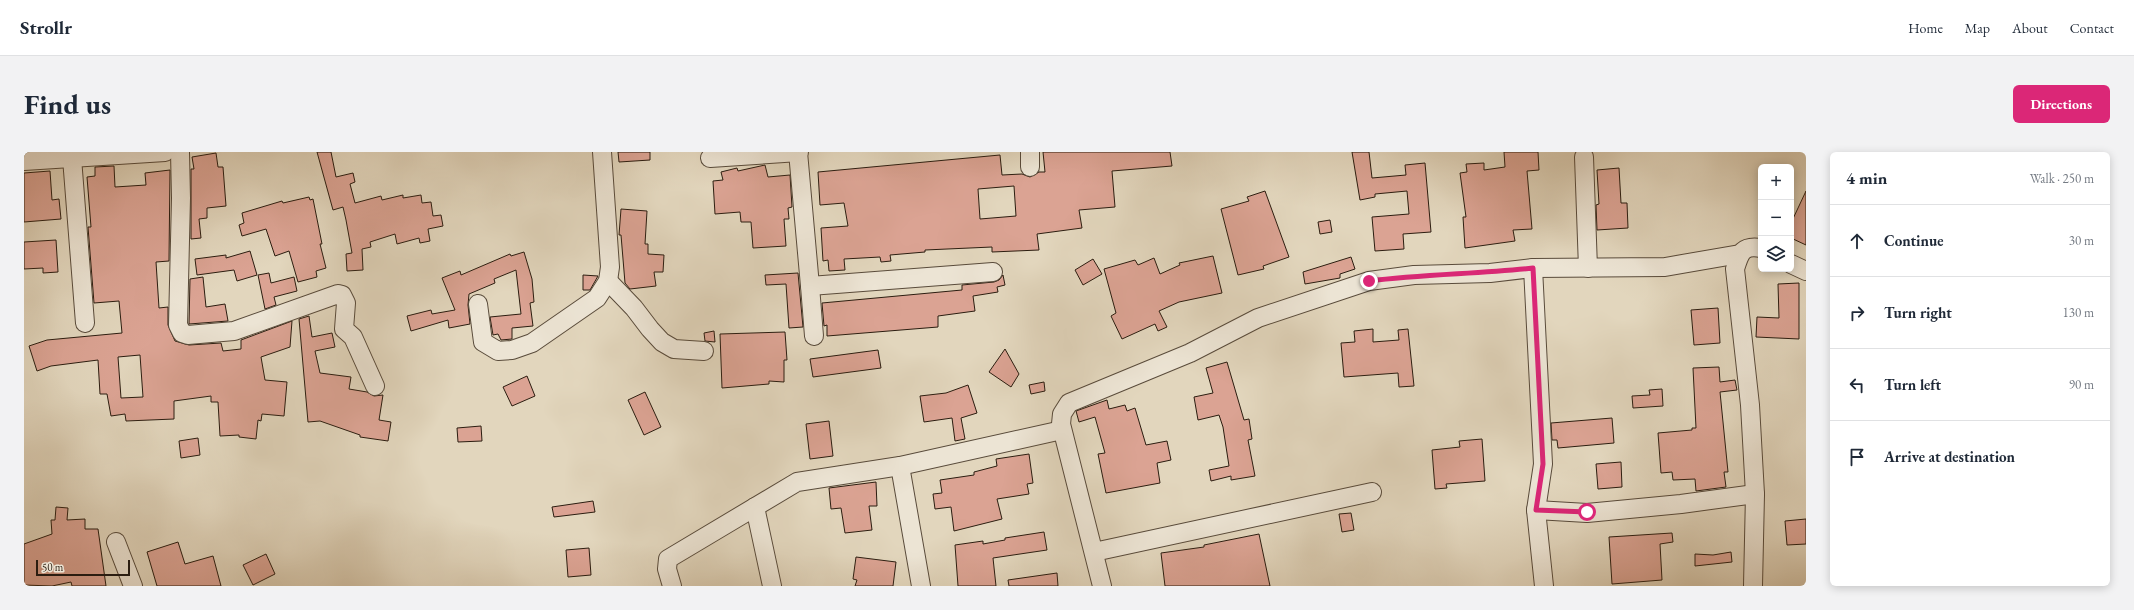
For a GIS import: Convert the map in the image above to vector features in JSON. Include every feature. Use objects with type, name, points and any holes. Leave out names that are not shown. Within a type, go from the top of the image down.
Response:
[{"type":"street","points":[[24,161],[165,152]]},
{"type":"street","points":[[180,152],[181,198],[178,325],[182,332],[188,335],[234,331],[338,294],[342,295],[346,303],[344,329],[353,337],[375,386]]},
{"type":"street","points":[[478,304],[483,342],[498,351],[512,350],[532,344],[597,298],[608,281],[610,267],[602,152]]},
{"type":"street","points":[[710,158],[798,152],[814,336]]},
{"type":"street","points":[[1584,157],[1588,268]]},
{"type":"street","points":[[72,158],[85,323]]},
{"type":"street","points":[[1102,586],[1062,430],[1062,414],[1069,403],[1190,353],[1265,316],[1369,281],[1414,275],[1490,273],[1533,268],[1665,267],[1740,254],[1748,248],[1758,248]]},
{"type":"street","points":[[1740,254],[1735,269],[1750,405],[1755,494],[1753,586]]},
{"type":"street","points":[[1794,265],[1806,271]]},
{"type":"street","points":[[1533,268],[1543,464],[1536,510],[1544,586]]},
{"type":"street","points":[[810,286],[993,272]]},
{"type":"street","points":[[608,281],[634,308],[650,330],[662,342],[674,350],[704,351]]},
{"type":"street","points":[[672,586],[667,569],[668,559],[797,482],[900,466],[1062,430]]},
{"type":"street","points":[[900,466],[921,586]]},
{"type":"street","points":[[1094,552],[1372,492]]},
{"type":"street","points":[[1536,510],[1587,512],[1681,504],[1755,494]]},
{"type":"street","points":[[755,507],[772,586]]},
{"type":"street","points":[[116,542],[133,586]]},
{"type":"building","points":[[317,152],[331,152],[336,177],[353,173],[355,182],[350,184],[355,203],[381,196],[382,200],[403,195],[403,198],[421,195],[422,203],[431,202],[433,216],[441,215],[443,226],[428,229],[430,241],[420,243],[419,238],[397,244],[395,234],[370,242],[371,247],[362,249],[363,270],[347,271],[346,254],[352,253],[343,207],[333,210]]},
{"type":"building","points":[[618,152],[650,152],[650,160],[619,162]]},
{"type":"building","points":[[1043,152],[1170,152],[1172,166],[1112,171],[1115,207],[1079,210],[1082,228],[1037,234],[1039,250],[992,252],[992,247],[925,250],[925,252],[890,255],[891,261],[881,262],[880,257],[844,259],[845,270],[829,271],[828,260],[823,261],[821,228],[848,226],[844,203],[820,205],[818,172],[1000,155],[1002,175],[1022,174],[1030,177],[1039,172],[1045,172]],"holes":[[[1014,186],[1016,216],[980,219],[978,189]]]},
{"type":"building","points":[[1352,152],[1369,152],[1372,178],[1406,175],[1405,165],[1425,163],[1431,232],[1403,234],[1404,249],[1375,251],[1372,217],[1409,214],[1407,191],[1375,194],[1375,197],[1360,200]]},
{"type":"building","points":[[1504,152],[1538,152],[1539,170],[1527,171],[1532,229],[1513,230],[1515,241],[1465,248],[1463,217],[1466,217],[1460,173],[1467,172],[1466,164],[1484,163],[1484,170],[1505,167]]},
{"type":"building","points":[[216,153],[218,167],[223,167],[226,206],[207,208],[207,218],[199,219],[201,238],[191,239],[191,169],[194,169],[192,157]]},
{"type":"building","points":[[765,165],[768,177],[790,175],[792,207],[788,208],[789,219],[784,219],[786,246],[753,248],[751,222],[741,222],[740,212],[715,214],[713,181],[723,180],[721,172],[737,168],[738,171]]},
{"type":"building","points":[[114,166],[115,187],[146,185],[145,173],[170,170],[169,261],[156,262],[159,308],[168,307],[168,325],[175,341],[189,345],[221,343],[223,351],[241,349],[241,340],[292,321],[290,347],[261,357],[265,380],[287,382],[284,416],[262,414],[261,421],[258,420],[256,439],[239,437],[239,435],[220,436],[218,402],[211,402],[211,396],[174,401],[174,419],[126,421],[125,414],[111,416],[107,394],[100,394],[98,360],[51,366],[37,371],[29,346],[47,340],[122,333],[119,301],[94,303],[88,227],[91,227],[87,177],[95,176],[95,167]],"holes":[[[140,355],[143,397],[121,398],[118,357]]]},
{"type":"building","points":[[1619,168],[1621,203],[1627,203],[1628,228],[1597,230],[1596,205],[1599,204],[1597,170]]},
{"type":"building","points":[[50,171],[52,200],[59,199],[61,219],[24,222],[24,173]]},
{"type":"building","points":[[1265,191],[1289,257],[1263,266],[1264,269],[1238,275],[1221,209],[1249,201],[1247,197]]},
{"type":"building","points":[[1806,191],[1806,245],[1794,239],[1794,217]]},
{"type":"building","points":[[309,197],[310,200],[313,199],[322,244],[320,244],[326,268],[316,271],[317,277],[298,282],[289,251],[275,256],[266,229],[242,236],[239,225],[244,223],[242,213],[282,201],[283,203]]},
{"type":"building","points":[[621,209],[647,211],[645,244],[648,244],[648,254],[664,255],[663,272],[654,272],[656,286],[630,289],[625,283],[621,235],[619,235]]},
{"type":"building","points":[[1330,220],[1332,232],[1320,234],[1318,222]]},
{"type":"building","points":[[56,240],[58,272],[43,273],[43,268],[24,269],[24,242]]},
{"type":"building","points":[[250,251],[257,275],[237,281],[234,270],[197,275],[195,259],[226,255],[226,258]]},
{"type":"building","points":[[524,252],[532,279],[534,302],[530,303],[533,326],[512,328],[512,339],[501,340],[498,334],[493,335],[490,317],[521,314],[516,270],[494,279],[495,283],[469,294],[468,305],[470,324],[449,328],[448,320],[411,331],[407,316],[431,310],[432,314],[455,310],[442,278],[460,271],[461,275],[510,254],[511,256]]},
{"type":"building","points":[[1213,256],[1222,293],[1179,302],[1159,311],[1167,327],[1158,331],[1155,324],[1122,339],[1111,316],[1116,313],[1104,269],[1135,260],[1138,265],[1154,258],[1160,274],[1180,265],[1179,263]]},
{"type":"building","points":[[1351,257],[1355,269],[1340,274],[1340,278],[1305,284],[1303,272]]},
{"type":"building","points":[[1093,259],[1102,274],[1083,285],[1075,270]]},
{"type":"building","points":[[269,273],[271,283],[294,277],[297,291],[274,297],[276,305],[265,309],[258,275]]},
{"type":"building","points":[[798,273],[803,327],[789,328],[786,284],[766,285],[765,275]]},
{"type":"building","points":[[583,275],[598,276],[590,290],[583,290]]},
{"type":"building","points":[[1003,275],[1005,285],[997,287],[998,292],[973,296],[975,311],[938,316],[938,327],[827,336],[827,325],[824,326],[822,303],[962,290],[962,285],[994,282],[999,280]]},
{"type":"building","points":[[203,277],[206,307],[225,304],[228,321],[189,324],[190,279]]},
{"type":"building","points":[[1799,283],[1799,339],[1756,337],[1757,317],[1779,318],[1778,284]]},
{"type":"building","points":[[1718,308],[1720,343],[1694,345],[1691,310]]},
{"type":"building","points":[[309,316],[312,337],[332,333],[335,347],[315,351],[320,373],[351,377],[349,389],[367,392],[374,396],[383,395],[379,420],[391,422],[388,441],[360,437],[360,435],[320,421],[308,422],[299,319]]},
{"type":"building","points":[[1373,329],[1373,342],[1399,340],[1398,330],[1408,329],[1414,386],[1399,387],[1398,373],[1344,377],[1341,343],[1355,342],[1354,331]]},
{"type":"building","points":[[714,331],[715,342],[705,341],[704,333]]},
{"type":"building","points":[[785,332],[787,360],[784,360],[784,382],[769,381],[769,384],[722,388],[720,334]]},
{"type":"building","points":[[1005,349],[1019,374],[1011,387],[989,372]]},
{"type":"building","points":[[878,350],[881,368],[813,377],[810,359]]},
{"type":"building","points":[[1227,362],[1244,420],[1249,419],[1252,439],[1248,440],[1255,476],[1231,480],[1231,476],[1211,481],[1209,470],[1229,466],[1223,427],[1219,415],[1198,420],[1194,397],[1213,393],[1206,368]]},
{"type":"building","points":[[1719,367],[1720,382],[1735,380],[1737,390],[1720,392],[1728,472],[1724,472],[1726,487],[1696,491],[1695,479],[1673,480],[1672,472],[1661,473],[1658,433],[1692,430],[1692,428],[1696,428],[1693,368]]},
{"type":"building","points":[[527,376],[535,396],[512,406],[503,387]]},
{"type":"building","points":[[1044,382],[1045,391],[1031,394],[1029,385]]},
{"type":"building","points":[[968,385],[977,413],[961,418],[965,439],[955,441],[952,418],[924,422],[920,396],[946,393]]},
{"type":"building","points":[[1662,389],[1663,406],[1633,408],[1632,396],[1650,395],[1649,390]]},
{"type":"building","points":[[645,392],[661,427],[644,435],[628,400]]},
{"type":"building","points":[[1107,400],[1109,409],[1125,405],[1127,411],[1135,408],[1146,445],[1167,441],[1171,460],[1157,463],[1160,483],[1106,493],[1098,454],[1105,453],[1095,417],[1079,422],[1076,411]]},
{"type":"building","points":[[1612,418],[1614,443],[1558,448],[1557,440],[1552,440],[1551,423]]},
{"type":"building","points":[[829,421],[833,456],[810,459],[806,424]]},
{"type":"building","points":[[481,426],[482,441],[458,442],[457,428]]},
{"type":"building","points":[[198,438],[200,455],[181,458],[179,441]]},
{"type":"building","points":[[1482,439],[1485,481],[1446,484],[1447,488],[1435,489],[1432,450],[1460,447],[1459,441]]},
{"type":"building","points":[[1029,454],[1033,483],[1027,484],[1029,494],[997,499],[1002,519],[954,531],[951,507],[935,509],[933,494],[942,493],[940,480],[974,475],[974,472],[997,466],[996,459]]},
{"type":"building","points":[[1621,462],[1622,487],[1598,489],[1596,464]]},
{"type":"building","points":[[876,482],[877,506],[869,506],[872,530],[845,533],[841,508],[831,509],[829,488]]},
{"type":"building","points":[[593,501],[595,512],[554,517],[552,507]]},
{"type":"building","points":[[56,507],[68,508],[67,520],[85,519],[85,529],[98,529],[106,586],[72,586],[71,582],[52,586],[24,585],[24,544],[52,534],[51,520],[55,520]]},
{"type":"building","points":[[1351,513],[1354,530],[1342,532],[1339,514]]},
{"type":"building","points":[[1806,519],[1806,544],[1787,545],[1785,521]]},
{"type":"building","points":[[1044,532],[1047,550],[993,558],[996,586],[958,586],[955,545],[983,541],[983,544],[1005,540],[1005,538]]},
{"type":"building","points":[[1672,533],[1673,542],[1660,544],[1662,580],[1612,584],[1609,537]]},
{"type":"building","points":[[1259,534],[1270,586],[1165,586],[1161,553],[1204,547],[1204,545]]},
{"type":"building","points":[[178,542],[185,564],[213,556],[221,586],[157,586],[147,552]]},
{"type":"building","points":[[589,548],[591,575],[568,577],[566,550]]},
{"type":"building","points":[[1731,552],[1732,562],[1695,566],[1695,554],[1713,555]]},
{"type":"building","points":[[266,554],[275,574],[253,585],[243,565]]},
{"type":"building","points":[[856,557],[896,562],[893,586],[855,586],[857,580],[853,579]]},
{"type":"building","points":[[1057,573],[1058,586],[1009,586],[1008,580]]},
{"type":"route","points":[[1369,281],[1414,275],[1490,273],[1533,268],[1543,464],[1536,510],[1587,512]]}]
